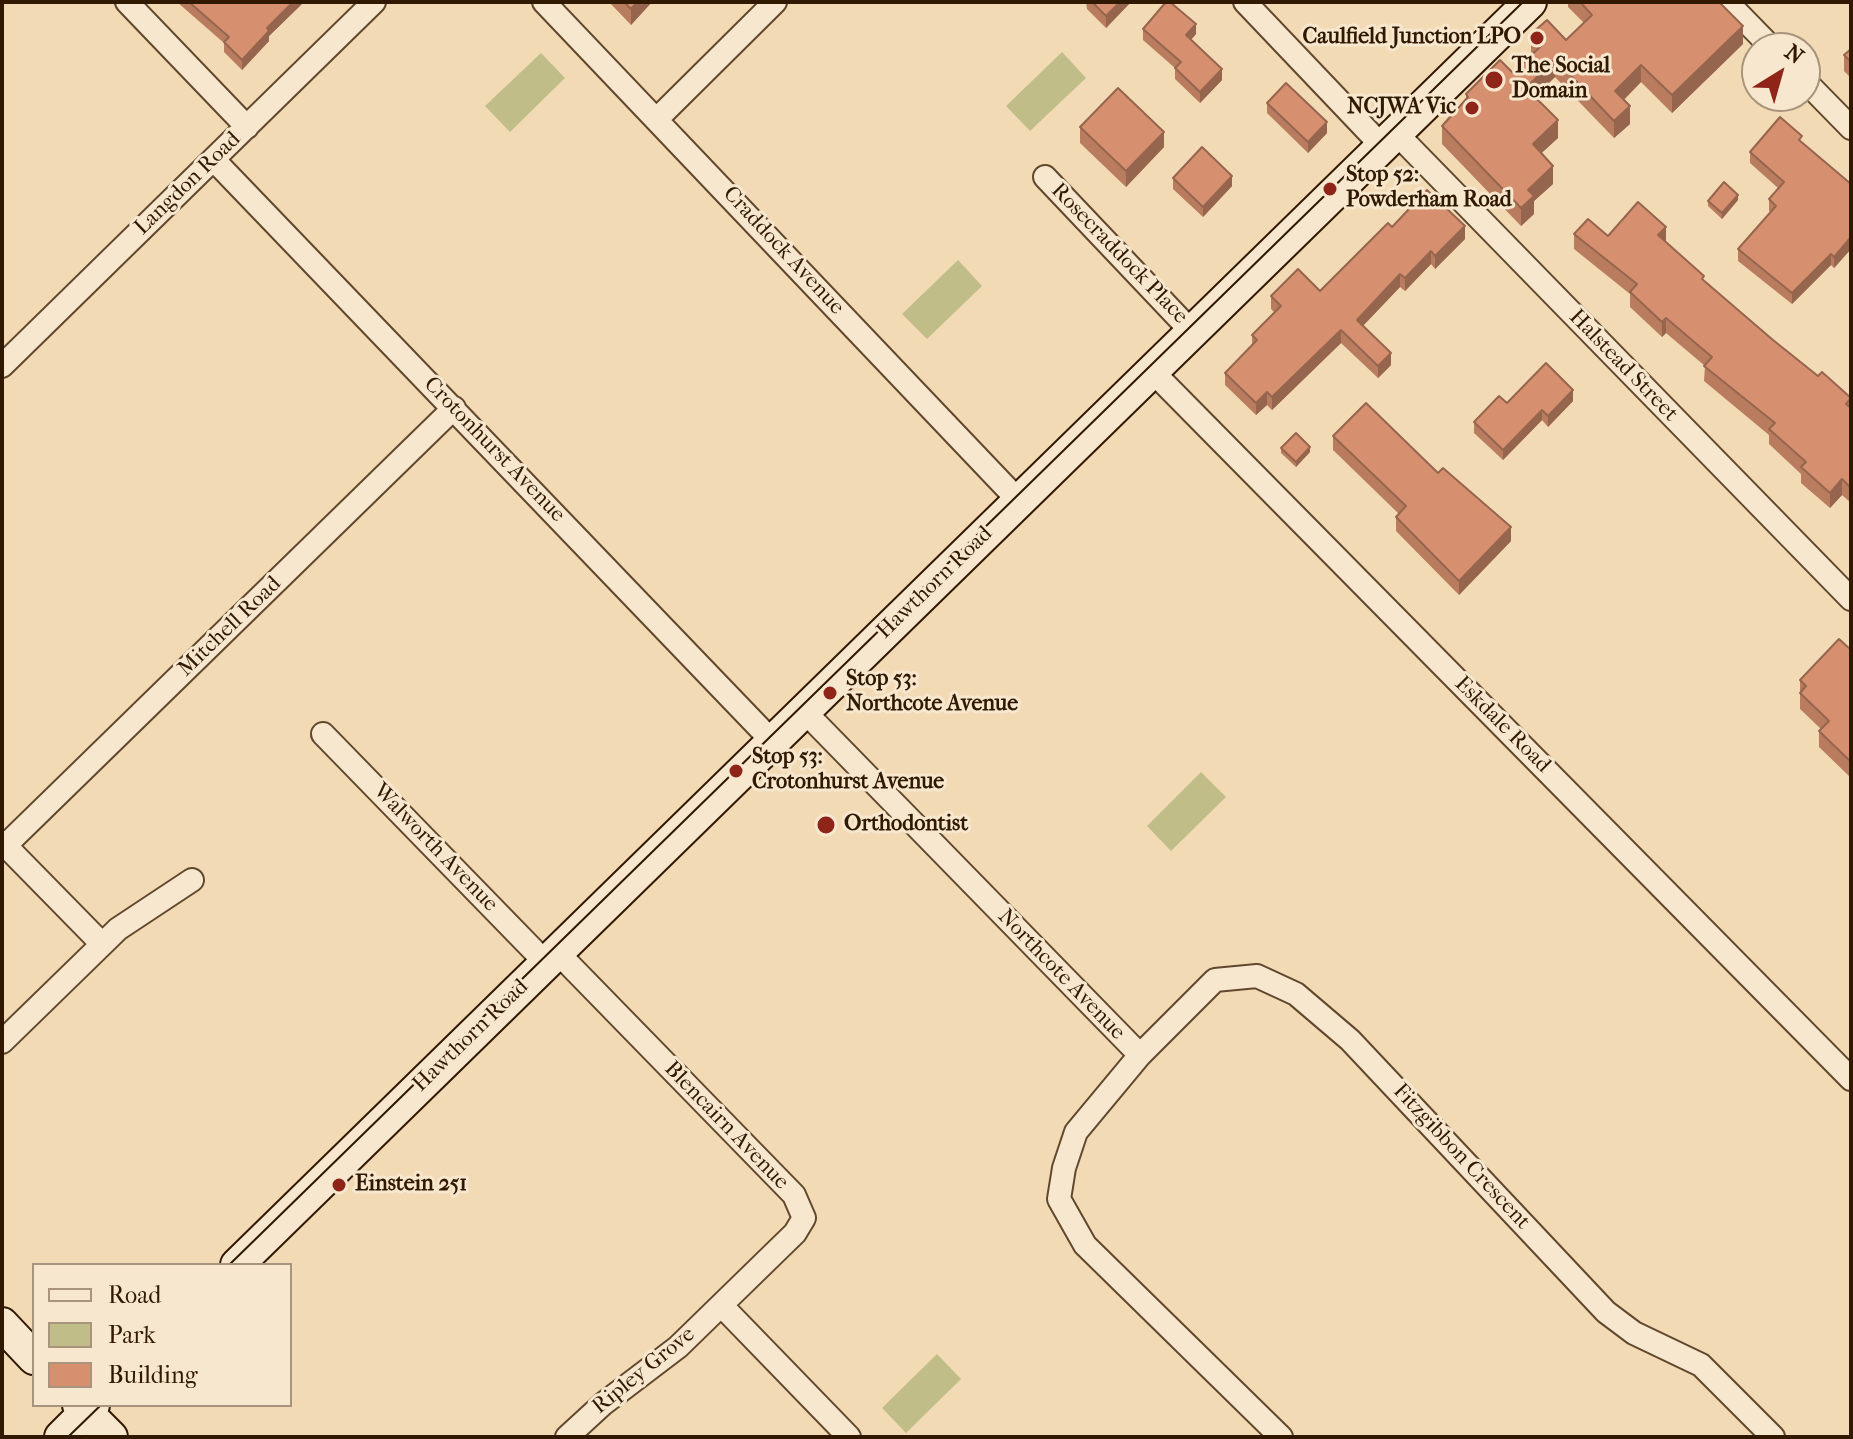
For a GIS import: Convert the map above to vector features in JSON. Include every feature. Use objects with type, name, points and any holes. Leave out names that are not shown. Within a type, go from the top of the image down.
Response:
[{"type":"main road","name":"Hawthorn Road","points":[[239,1263],[1530,2]]},
{"type":"main road","points":[[2,1324],[32,1356]]},
{"type":"main road","points":[[61,1437],[86,1407],[111,1437]]},
{"type":"street","points":[[127,2],[247,127]]},
{"type":"street","name":"Langdon Road","points":[[2,366],[374,2]]},
{"type":"street","name":"Craddock Avenue","points":[[544,2],[658,118],[1019,501]]},
{"type":"street","points":[[658,118],[775,2]]},
{"type":"street","name":"Halstead Street","points":[[1245,2],[1389,140],[1851,599]]},
{"type":"street","points":[[1727,2],[1756,32]]},
{"type":"street","points":[[1821,97],[1851,128]]},
{"type":"street","name":"Crotonhurst Avenue","points":[[214,160],[773,742]]},
{"type":"street","name":"Rosecraddock Place","points":[[1045,177],[1192,332]]},
{"type":"street","name":"Eskdale Road","points":[[1152,371],[1851,1079]]},
{"type":"street","name":"Mitchell Road","points":[[4,844],[454,408]]},
{"type":"street","name":"Northcote Avenue","points":[[804,711],[1140,1055],[1076,1132],[1064,1168],[1059,1199],[1085,1245],[1281,1437]]},
{"type":"street","name":"Walworth Avenue","points":[[323,734],[552,958]]},
{"type":"street","points":[[4,844],[102,944]]},
{"type":"street","points":[[2,1042],[102,944],[133,918],[192,880]]},
{"type":"street","name":"Blencairn Avenue","points":[[552,958],[799,1202],[804,1218],[795,1233],[722,1306]]},
{"type":"street","name":"Fitzgibbon Crescent","points":[[1140,1055],[1215,980],[1257,976],[1296,994],[1350,1040],[1606,1312],[1634,1333],[1701,1365],[1773,1437]]},
{"type":"street","points":[[722,1306],[849,1437]]},
{"type":"street","name":"Ripley Grove","points":[[567,1437],[603,1404],[678,1347],[722,1306]]},
{"type":"green space","points":[[1062,52],[1086,78],[1030,131],[1006,106]]},
{"type":"green space","points":[[541,53],[565,78],[510,132],[485,106]]},
{"type":"green space","points":[[958,260],[982,286],[927,339],[902,314]]},
{"type":"green space","points":[[1201,772],[1226,797],[1171,851],[1147,826]]},
{"type":"green space","points":[[937,1354],[961,1379],[906,1433],[882,1408]]},
{"type":"building","points":[[189,2],[293,2],[242,60],[224,42],[229,37]]},
{"type":"building","points":[[624,2],[637,2],[631,9]]},
{"type":"building","points":[[1092,2],[1120,2],[1106,16]]},
{"type":"building","points":[[1166,2],[1196,24],[1186,35],[1222,69],[1200,92],[1175,68],[1181,62],[1143,29]]},
{"type":"building","points":[[1580,2],[1719,2],[1743,26],[1672,95],[1641,65],[1615,91],[1630,106],[1614,121],[1555,59],[1526,88],[1558,120],[1533,144],[1553,166],[1528,190],[1534,196],[1521,208],[1442,126],[1468,97],[1466,94],[1500,60],[1513,73],[1542,45],[1531,34],[1547,20],[1566,40],[1592,15]]},
{"type":"building","points":[[1851,49],[1851,62],[1844,55]]},
{"type":"building","points":[[1286,83],[1327,122],[1308,142],[1267,103]]},
{"type":"building","points":[[1118,88],[1164,132],[1126,171],[1080,127]]},
{"type":"building","points":[[1780,117],[1802,136],[1799,140],[1851,184],[1851,237],[1834,257],[1831,254],[1792,293],[1738,249],[1776,206],[1769,199],[1784,182],[1750,152]]},
{"type":"building","points":[[1202,147],[1232,176],[1203,207],[1173,178]]},
{"type":"building","points":[[1724,182],[1738,195],[1722,213],[1708,201]]},
{"type":"building","points":[[1427,190],[1465,226],[1435,256],[1431,251],[1405,278],[1400,274],[1357,320],[1391,353],[1378,366],[1341,330],[1272,397],[1267,392],[1256,403],[1225,373],[1257,340],[1252,335],[1281,306],[1271,296],[1298,269],[1320,291],[1388,223],[1392,227]]},
{"type":"building","points":[[1638,202],[1666,227],[1658,235],[1704,276],[1702,279],[1818,376],[1822,372],[1851,398],[1846,404],[1851,408],[1851,488],[1842,479],[1830,493],[1801,467],[1806,462],[1769,429],[1775,423],[1704,366],[1712,357],[1666,318],[1662,322],[1630,292],[1637,284],[1574,234],[1588,219],[1608,236]]},
{"type":"building","points":[[1546,363],[1573,390],[1548,416],[1542,410],[1503,450],[1474,422],[1499,396],[1507,403]]},
{"type":"building","points":[[1366,403],[1438,473],[1443,468],[1511,527],[1459,581],[1396,517],[1406,506],[1333,436]]},
{"type":"building","points":[[1296,433],[1310,447],[1296,462],[1281,448]]},
{"type":"building","points":[[1839,639],[1851,650],[1849,760],[1819,731],[1829,721],[1800,693],[1806,686],[1800,680]]},
{"type":"tram line","points":[[231,1263],[1523,2]]},
{"type":"tram line","points":[[68,1437],[99,1407]]},
{"type":"place","name":"Caulfield Junction LPO","points":[[1537,38]]},
{"type":"place","name":"The Social Domain","points":[[1494,80]]},
{"type":"place","name":"NCJWA Vic","points":[[1472,108]]},
{"type":"place","name":"Stop 52: Powderham Road","points":[[1330,189]]},
{"type":"place","name":"Stop 53: Northcote Avenue","points":[[830,693]]},
{"type":"place","name":"Stop 53: Crotonhurst Avenue","points":[[736,771]]},
{"type":"place","name":"Orthodontist","points":[[826,825]]},
{"type":"place","name":"Einstein 251","points":[[339,1185]]}]
